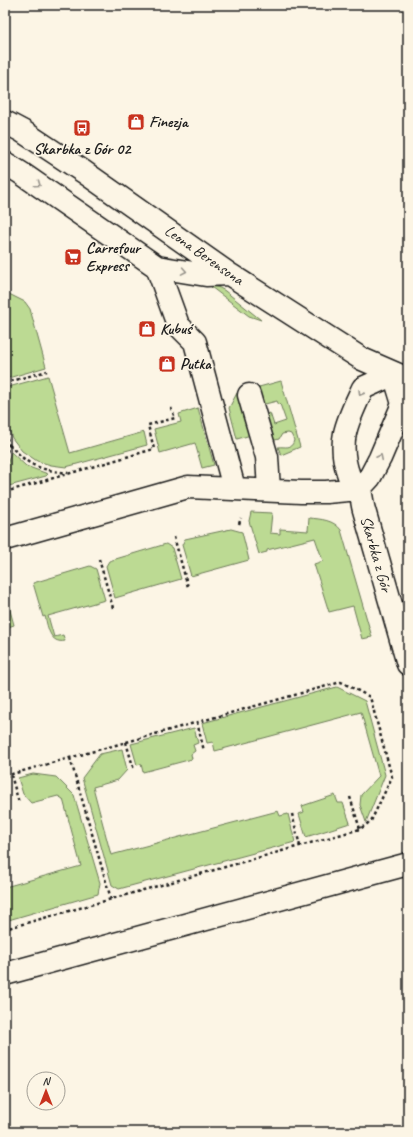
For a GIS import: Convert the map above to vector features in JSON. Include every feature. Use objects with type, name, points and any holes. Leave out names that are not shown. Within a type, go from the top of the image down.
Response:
[{"type":"street","name":"Leona Berensona","points":[[5,122],[22,131],[84,172],[229,274],[362,359],[401,377]]},
{"type":"street","points":[[5,163],[157,266],[206,275],[229,274]]},
{"type":"street","points":[[157,266],[178,325],[195,342],[234,488]]},
{"type":"street","points":[[5,539],[188,487],[301,492],[326,492],[359,489],[370,477],[380,458],[403,404],[401,377]]},
{"type":"street","name":"Skarbka z Gór","points":[[401,377],[363,388],[347,422],[344,445],[345,464],[350,479],[359,489],[408,664]]},
{"type":"street","points":[[249,395],[267,457],[269,490]]},
{"type":"street","points":[[5,974],[408,864]]},
{"type":"path","points":[[5,384],[47,371]]},
{"type":"path","points":[[5,492],[154,449],[148,426],[174,418],[171,408]]},
{"type":"path","points":[[5,432],[9,445],[32,464],[49,470],[71,473]]},
{"type":"path","points":[[5,458],[9,445]]},
{"type":"path","points":[[239,524],[240,518]]},
{"type":"path","points":[[174,537],[188,587]]},
{"type":"path","points":[[99,559],[113,608]]},
{"type":"path","points":[[5,776],[341,682],[370,697],[392,777],[371,821],[360,830],[5,929]]},
{"type":"path","points":[[197,722],[204,750]]},
{"type":"path","points":[[126,742],[134,770]]},
{"type":"path","points":[[70,758],[111,899]]},
{"type":"path","points":[[11,775],[19,803]]},
{"type":"path","points":[[350,797],[360,830]]},
{"type":"path","points":[[292,814],[300,846]]},
{"type":"green space","points":[[212,286],[225,291],[261,320],[249,316],[211,287]]},
{"type":"green space","points":[[5,292],[25,302],[30,309],[46,367],[5,379]]},
{"type":"green space","points":[[48,376],[70,453],[144,432],[147,445],[66,467],[37,461],[22,451],[12,438],[5,419],[5,388]]},
{"type":"green space","points":[[281,381],[300,447],[281,455],[278,447],[288,447],[292,445],[294,440],[291,434],[288,433],[282,434],[279,439],[271,441],[264,415],[270,413],[274,425],[286,421],[280,404],[279,405],[277,401],[261,405],[251,435],[237,439],[229,408],[237,393]]},
{"type":"green space","points":[[198,408],[214,465],[202,468],[195,443],[160,453],[154,429],[181,422],[179,414]]},
{"type":"green space","points":[[11,452],[26,466],[48,474],[46,476],[5,487],[5,472]]},
{"type":"green space","points":[[251,512],[272,513],[270,533],[280,534],[280,529],[308,531],[309,518],[331,522],[341,530],[372,637],[362,639],[353,606],[329,612],[314,564],[323,561],[315,538],[267,550],[267,552],[259,554],[249,521]]},
{"type":"green space","points":[[231,529],[242,532],[249,560],[191,576],[182,545],[185,539]]},
{"type":"green space","points":[[166,544],[172,548],[181,579],[115,598],[106,566],[109,561]]},
{"type":"green space","points":[[90,566],[96,569],[105,600],[48,616],[54,637],[63,635],[65,641],[56,640],[50,634],[45,616],[43,617],[33,583]]},
{"type":"green space","points":[[5,592],[14,625],[5,628]]},
{"type":"green space","points":[[337,687],[365,701],[385,775],[366,822],[360,805],[361,795],[379,776],[361,712],[215,751],[213,742],[207,743],[202,723]]},
{"type":"green space","points":[[194,728],[198,743],[193,745],[195,751],[191,754],[192,759],[143,772],[141,764],[137,765],[131,744]]},
{"type":"green space","points":[[122,749],[127,770],[118,780],[93,787],[111,855],[278,811],[280,816],[288,814],[295,842],[119,889],[112,885],[82,778],[100,754]]},
{"type":"green space","points":[[33,774],[56,777],[74,795],[100,883],[98,894],[5,921],[5,887],[81,866],[63,799],[58,796],[31,803],[23,794],[18,778]]},
{"type":"green space","points":[[335,795],[338,803],[343,803],[350,823],[306,837],[299,814],[304,812],[302,806]]},
{"type":"place","name":"Finezja","points":[[136,122]]},
{"type":"place","name":"Skarbka z Gór 02","points":[[82,128]]},
{"type":"place","name":"Carrefour Express","points":[[73,257]]},
{"type":"place","name":"Kubuś","points":[[147,329]]},
{"type":"place","name":"Putka","points":[[167,364]]}]
